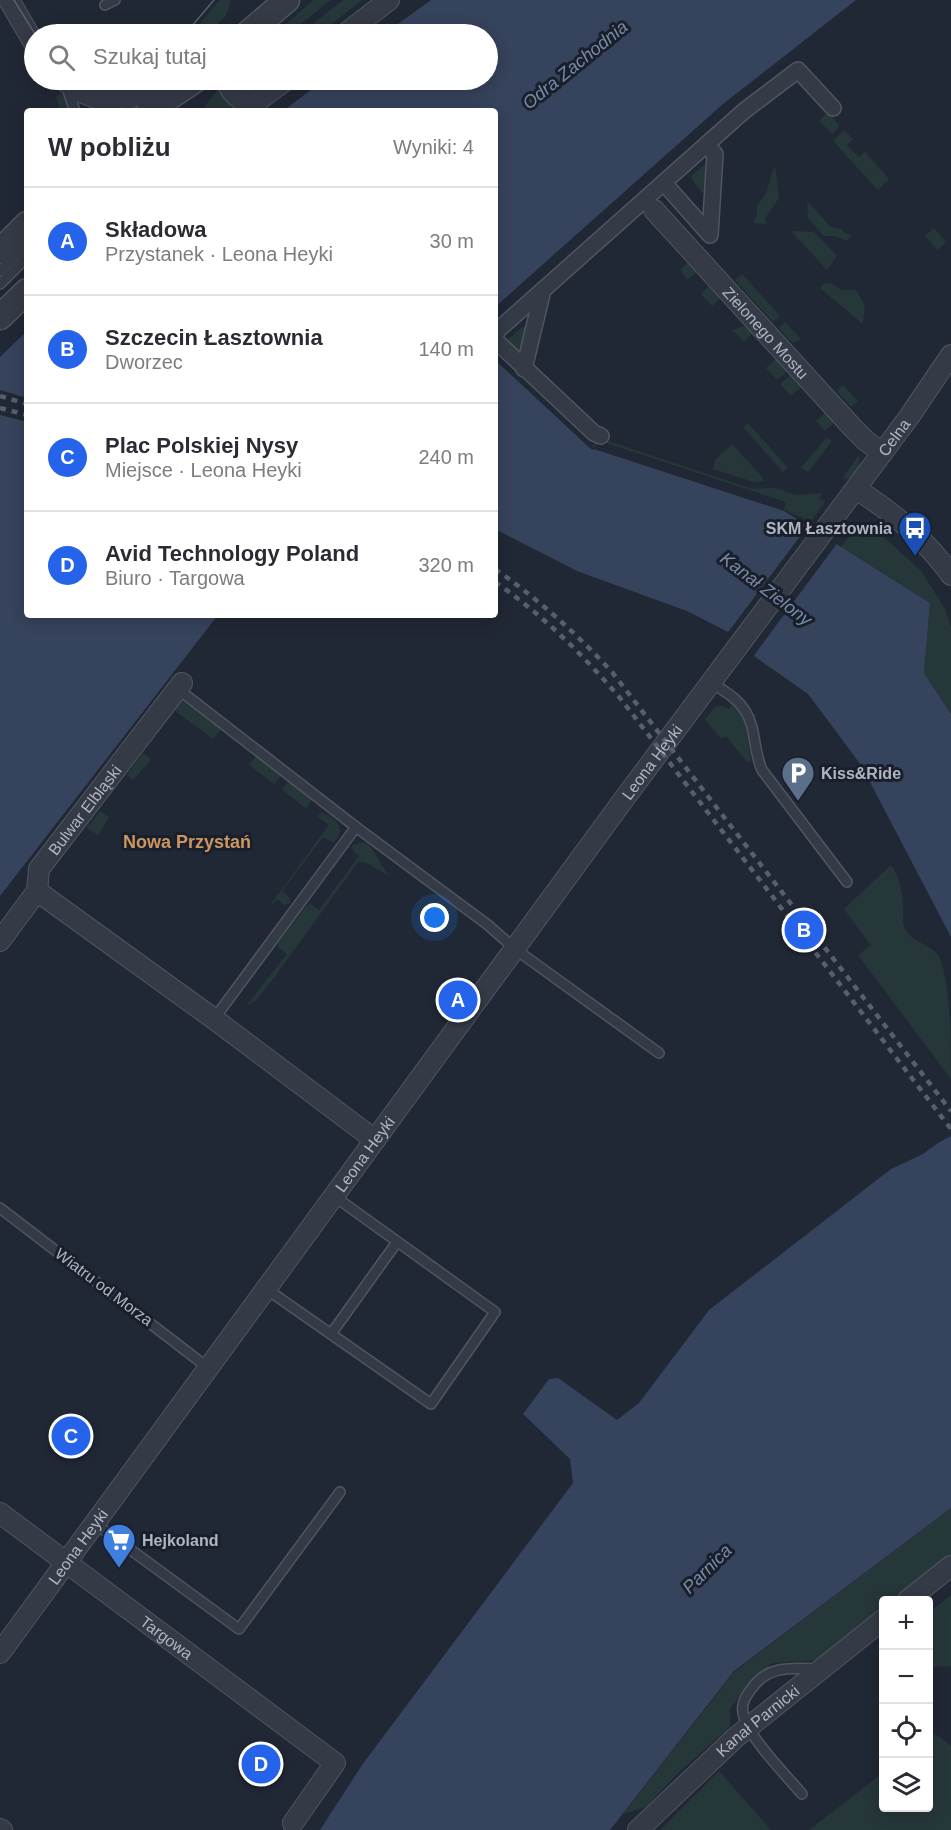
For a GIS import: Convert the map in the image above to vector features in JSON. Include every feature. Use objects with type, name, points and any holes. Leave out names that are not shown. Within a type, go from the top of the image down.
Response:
[{"type":"street","points":[[9,0],[24,26]]},
{"type":"street","points":[[259,24],[287,0]]},
{"type":"street","points":[[358,24],[389,0]]},
{"type":"street","points":[[498,330],[744,111],[798,70],[833,108]]},
{"type":"street","points":[[78,90],[124,103],[164,90]]},
{"type":"street","points":[[124,103],[160,90]]},
{"type":"street","points":[[182,108],[195,90]]},
{"type":"street","points":[[231,90],[242,100],[250,101],[262,97]]},
{"type":"street","points":[[248,108],[272,90]]},
{"type":"street","points":[[664,183],[710,235],[715,154],[707,145]]},
{"type":"street","name":"Zielonego Mostu","points":[[654,210],[852,427],[882,453]]},
{"type":"street","points":[[0,251],[24,227]]},
{"type":"street","points":[[524,369],[543,290]]},
{"type":"street","points":[[0,317],[24,294]]},
{"type":"street","points":[[498,341],[524,369],[594,433],[601,436]]},
{"type":"street","name":"Celna","points":[[730,658],[918,404],[951,355]]},
{"type":"street","points":[[856,489],[877,503],[926,545],[951,575]]},
{"type":"street","name":"Leona Heyki","points":[[0,1653],[207,1367],[730,658]]},
{"type":"street","name":"Bulwar Elbląski","points":[[0,941],[37,891],[39,869],[180,686]]},
{"type":"street","points":[[37,891],[214,1019],[375,1140]]},
{"type":"street","name":"Targowa","points":[[0,1513],[334,1763],[290,1827]]},
{"type":"street","points":[[913,1596],[951,1566]]},
{"type":"street","name":"Kanał Parnicki","points":[[638,1830],[747,1727],[879,1623]]},
{"type":"lane","points":[[105,5],[115,0]]},
{"type":"lane","points":[[66,90],[74,108]]},
{"type":"lane","points":[[124,103],[138,90]]},
{"type":"lane","points":[[0,271],[24,247]]},
{"type":"lane","points":[[0,284],[24,260]]},
{"type":"lane","points":[[711,683],[736,700],[747,711],[762,770],[847,882]]},
{"type":"lane","points":[[180,686],[356,827],[504,937],[515,949],[658,1053]]},
{"type":"lane","points":[[214,1019],[356,827]]},
{"type":"lane","points":[[265,1288],[431,1404],[495,1312],[334,1196]]},
{"type":"lane","name":"Wiatru od Morza","points":[[0,1208],[207,1367]]},
{"type":"lane","points":[[331,1334],[397,1242]]},
{"type":"lane","points":[[94,1523],[239,1629],[340,1492]]},
{"type":"lane","points":[[802,1794],[747,1727],[743,1702],[753,1686],[766,1674],[786,1668],[821,1669]]},
{"type":"shaded area","points":[[220,0],[231,0],[226,16],[217,24],[200,24]]},
{"type":"shaded area","points":[[314,0],[330,0],[301,24],[286,24]]},
{"type":"shaded area","points":[[343,0],[362,0],[332,24],[313,24]]},
{"type":"shaded area","points":[[217,90],[221,90],[234,106],[233,108],[203,108]]},
{"type":"shaded area","points":[[60,94],[65,95],[70,108],[60,108],[56,97]]},
{"type":"shaded area","points":[[828,112],[840,126],[832,134],[819,121]]},
{"type":"shaded area","points":[[844,130],[853,139],[847,145],[859,157],[865,152],[889,179],[878,190],[833,141]]},
{"type":"shaded area","points":[[704,165],[709,168],[709,192],[701,192],[692,179],[692,175]]},
{"type":"shaded area","points":[[775,166],[779,198],[765,218],[766,224],[754,223],[757,216],[757,205],[766,192]]},
{"type":"shaded area","points":[[807,201],[831,227],[840,228],[846,234],[852,235],[847,241],[835,236],[824,236],[808,218]]},
{"type":"shaded area","points":[[934,228],[946,242],[938,250],[925,236]]},
{"type":"shaded area","points":[[791,231],[814,232],[837,256],[827,270]]},
{"type":"shaded area","points":[[690,260],[699,270],[688,280],[680,270]]},
{"type":"shaded area","points":[[742,274],[780,316],[773,322],[735,280]]},
{"type":"shaded area","points":[[712,283],[723,295],[712,306],[701,294]]},
{"type":"shaded area","points":[[831,283],[841,290],[856,290],[865,305],[863,324],[820,288],[823,284]]},
{"type":"shaded area","points":[[785,322],[801,339],[792,343],[779,328]]},
{"type":"shaded area","points":[[526,324],[529,326],[522,353],[518,353],[506,341]]},
{"type":"shaded area","points":[[744,326],[755,331],[744,342],[733,330]]},
{"type":"shaded area","points":[[779,356],[790,369],[777,380],[766,368]]},
{"type":"shaded area","points":[[794,373],[804,385],[791,396],[780,384]]},
{"type":"shaded area","points":[[843,385],[858,401],[851,407],[837,391]]},
{"type":"shaded area","points":[[828,410],[837,420],[825,431],[816,421]]},
{"type":"shaded area","points":[[748,423],[788,468],[783,472],[743,427]]},
{"type":"shaded area","points":[[827,437],[832,441],[808,472],[801,468]]},
{"type":"shaded area","points":[[599,438],[753,489],[775,488],[796,495],[823,493],[819,498],[825,502],[809,524],[801,517],[784,510],[786,502],[600,441],[593,448]]},
{"type":"shaded area","points":[[732,444],[763,478],[763,481],[754,482],[713,469],[715,460]]},
{"type":"shaded area","points":[[859,455],[860,467],[851,478],[842,479]]},
{"type":"shaded area","points":[[865,525],[874,528],[921,571],[945,609],[951,628],[951,714],[924,673],[930,603],[841,547],[856,528]]},
{"type":"shaded area","points":[[182,700],[221,729],[213,739],[174,710]]},
{"type":"shaded area","points":[[732,705],[738,710],[745,723],[751,762],[747,762],[726,736],[721,739],[705,719],[715,707],[722,706],[729,709]]},
{"type":"shaded area","points":[[143,753],[151,760],[133,780],[127,775]]},
{"type":"shaded area","points":[[256,756],[282,775],[274,784],[249,765]]},
{"type":"shaded area","points":[[289,780],[313,798],[306,808],[282,790]]},
{"type":"shaded area","points":[[100,811],[109,817],[98,835],[87,828]]},
{"type":"shaded area","points":[[322,813],[336,821],[340,833],[333,842],[323,837],[282,891],[290,898],[290,903],[284,905],[277,899],[272,905],[329,825],[317,816]]},
{"type":"shaded area","points":[[365,842],[389,876],[365,862],[358,862],[273,979],[254,1002],[246,1006],[287,954],[279,948],[278,943],[307,905],[311,904],[319,910],[359,856],[353,851],[352,845]]},
{"type":"shaded area","points":[[891,865],[900,886],[903,923],[906,931],[939,956],[943,968],[950,1015],[951,1079],[858,955],[871,945],[844,909]]},
{"type":"shaded area","points":[[951,1508],[951,1555],[897,1596],[879,1596],[879,1610],[818,1660],[772,1663],[749,1683],[730,1709],[730,1727],[678,1773],[646,1807],[623,1814],[734,1672]]},
{"type":"shaded area","points":[[951,1595],[951,1666],[933,1667],[933,1610]]},
{"type":"shaded area","points":[[935,1734],[951,1746],[951,1830],[809,1830],[879,1776],[879,1812],[933,1812],[933,1736]]},
{"type":"shaded area","points":[[719,1771],[771,1830],[660,1830]]},
{"type":"water","name":"Odra Zachodnia","points":[[431,0],[856,0],[723,104],[498,304],[498,108],[287,108],[311,90],[498,90],[498,24],[398,24]]},
{"type":"water","points":[[24,334],[24,618],[216,618],[0,896],[0,357]]},
{"type":"water","name":"Kanał Zielony","points":[[498,363],[592,450],[784,511],[930,603],[924,673],[951,714],[951,937],[861,765],[808,694],[754,656],[728,632],[687,611],[577,571],[498,531]]},
{"type":"water","name":"Parnica","points":[[951,1136],[951,1508],[734,1671],[610,1830],[320,1830],[362,1765],[573,1483],[570,1459],[523,1414],[549,1379],[558,1378],[617,1420],[639,1403],[709,1310],[891,1169],[923,1154]]},
{"type":"pier","points":[[0,390],[24,397],[24,421],[0,415]]},
{"type":"pier","points":[[810,523],[838,542],[752,658],[726,635]]},
{"type":"tram line","points":[[14,0],[29,24]]},
{"type":"tram line","points":[[194,24],[214,0]]},
{"type":"railway","points":[[0,396],[24,403]]},
{"type":"railway","points":[[0,408],[24,414]]},
{"type":"railway","points":[[498,571],[556,617],[612,672],[951,1111]]},
{"type":"railway","points":[[498,584],[561,636],[620,698],[951,1129]]},
{"type":"place","name":"SKM Łasztownia","points":[[915,557]]},
{"type":"place","name":"Kiss&Ride","points":[[798,802]]},
{"type":"place","name":"Szczecin Łasztownia","points":[[804,930]]},
{"type":"place","name":"Składowa","points":[[458,1000]]},
{"type":"place","name":"Plac Polskiej Nysy","points":[[71,1436]]},
{"type":"place","name":"Hejkoland","points":[[119,1569]]},
{"type":"place","name":"Avid Technology Poland","points":[[261,1764]]},
{"type":"district","name":"Nowa Przystań","points":[[187,842]]}]
